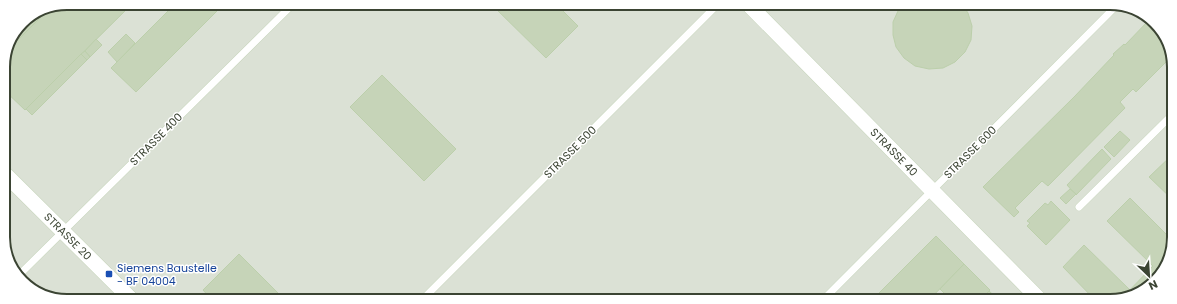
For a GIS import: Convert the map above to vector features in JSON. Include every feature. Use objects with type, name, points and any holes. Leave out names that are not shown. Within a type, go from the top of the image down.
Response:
[{"type":"street","name":"STRASSE 40","points":[[754,10],[1034,294]]},
{"type":"street","name":"STRASSE 20","points":[[10,179],[126,294]]},
{"type":"lane","name":"STRASSE 400","points":[[22,272],[287,10]]},
{"type":"lane","name":"STRASSE 500","points":[[428,294],[712,10]]},
{"type":"lane","name":"STRASSE 600","points":[[829,294],[1112,10]]},
{"type":"lane","points":[[1080,207],[1167,120]]},
{"type":"shaded area","points":[[56,11],[1121,11],[1139,18],[1155,32],[1166,56],[1166,248],[1159,266],[1148,280],[1132,290],[1114,294],[56,293],[38,286],[22,272],[16,262],[11,248],[10,63],[14,45],[27,27],[45,14]]},
{"type":"building","points":[[67,10],[126,10],[25,110],[10,96],[10,63],[16,42],[45,14]]},
{"type":"building","points":[[169,10],[218,10],[136,92],[111,68]]},
{"type":"building","points":[[497,10],[562,10],[578,26],[546,58]]},
{"type":"building","points":[[966,10],[972,26],[971,40],[965,52],[955,62],[943,68],[929,69],[915,66],[904,58],[896,47],[893,35],[893,22],[898,11]]},
{"type":"building","points":[[42,16],[16,42],[27,27]]},
{"type":"building","points":[[1146,23],[1159,38],[1164,49],[1166,62],[1136,92],[1133,89],[1120,102],[1125,108],[1048,186],[1042,181],[1015,208],[1019,212],[1014,217],[983,187],[1075,96],[1114,55],[1113,54],[1124,44],[1125,45]]},
{"type":"building","points":[[126,34],[135,43],[117,62],[108,52]]},
{"type":"building","points":[[96,39],[102,45],[90,57],[85,51]]},
{"type":"building","points":[[85,51],[90,57],[87,60],[81,54]]},
{"type":"building","points":[[81,54],[87,60],[32,115],[26,109]]},
{"type":"building","points":[[382,75],[456,149],[424,181],[350,107]]},
{"type":"building","points":[[1120,131],[1130,140],[1114,157],[1104,147]]},
{"type":"building","points":[[1102,149],[1111,159],[1076,195],[1067,185]]},
{"type":"building","points":[[1167,160],[1167,194],[1149,177]]},
{"type":"building","points":[[1070,189],[1076,194],[1066,204],[1060,198]]},
{"type":"building","points":[[1130,198],[1167,235],[1166,248],[1159,266],[1148,280],[1132,290],[1129,291],[1153,266],[1107,221]]},
{"type":"building","points":[[1051,201],[1070,220],[1046,245],[1027,226],[1030,223],[1027,221],[1045,203],[1048,205]]},
{"type":"building","points":[[936,236],[964,264],[935,294],[878,294]]},
{"type":"building","points":[[1084,245],[1130,290],[1114,294],[1089,294],[1063,267]]},
{"type":"building","points":[[239,254],[279,294],[207,294],[203,290]]},
{"type":"building","points":[[964,264],[990,290],[986,294],[945,294],[940,289]]},
{"type":"place","name":"Siemens Baustelle - BF 04004","points":[[109,274]]}]
